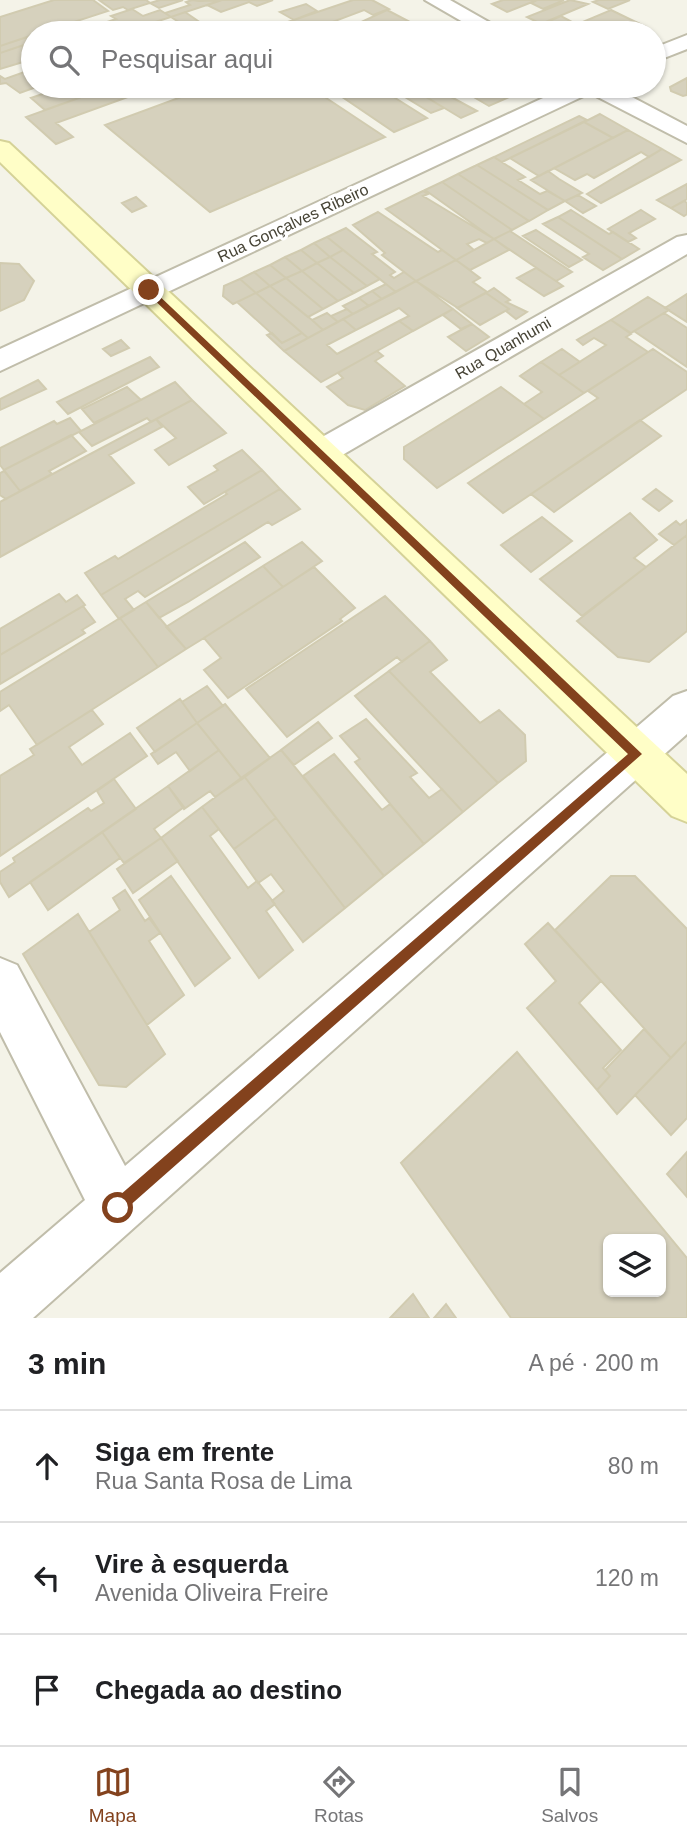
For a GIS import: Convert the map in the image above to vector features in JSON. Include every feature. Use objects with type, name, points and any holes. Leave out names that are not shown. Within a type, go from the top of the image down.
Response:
[{"type":"street","points":[[435,0],[474,21]]},
{"type":"street","points":[[666,51],[687,41]]},
{"type":"street","name":"Rua Gonçalves Ribeiro","points":[[0,361],[561,98]]},
{"type":"street","points":[[616,98],[687,136]]},
{"type":"street","points":[[0,148],[687,802]]},
{"type":"street","name":"Rua Quanhumi","points":[[320,453],[687,243]]},
{"type":"street","points":[[0,1310],[687,709]]},
{"type":"street","points":[[0,982],[118,1208]]},
{"type":"building","points":[[54,0],[93,0],[108,11],[77,21],[21,21],[21,39],[0,46],[0,17]]},
{"type":"building","points":[[99,0],[146,0],[150,3],[128,10],[123,7],[113,10]]},
{"type":"building","points":[[183,0],[159,8],[150,3]]},
{"type":"building","points":[[222,0],[171,17],[165,13],[190,5],[186,2]]},
{"type":"building","points":[[222,0],[273,0],[257,6],[249,2],[221,12],[207,5]]},
{"type":"building","points":[[353,0],[372,0],[389,9],[373,15],[364,10],[335,21],[291,21]]},
{"type":"building","points":[[503,0],[537,0],[507,12],[492,4]]},
{"type":"building","points":[[537,0],[564,0],[543,9],[531,3]]},
{"type":"building","points":[[570,0],[588,4],[548,21],[535,21],[527,17]]},
{"type":"building","points":[[630,0],[608,9],[593,2]]},
{"type":"building","points":[[306,4],[317,11],[294,20],[280,12]]},
{"type":"building","points":[[132,9],[143,16],[160,10],[171,17],[158,21],[110,21],[116,19],[111,16]]},
{"type":"building","points":[[387,10],[408,21],[364,21]]},
{"type":"building","points":[[611,10],[634,21],[585,21]]},
{"type":"building","points":[[185,12],[198,21],[177,21],[171,17]]},
{"type":"building","points":[[561,16],[570,21],[549,21]]},
{"type":"building","points":[[21,39],[21,46],[0,53],[0,46]]},
{"type":"building","points":[[21,46],[21,63],[0,69],[0,53]]},
{"type":"building","points":[[21,73],[21,93],[6,83],[0,84],[0,76],[5,79]]},
{"type":"building","points":[[687,78],[687,95],[671,91],[670,87]]},
{"type":"building","points":[[31,98],[79,98],[45,110]]},
{"type":"building","points":[[79,98],[125,98],[56,123],[73,137],[56,144],[26,117]]},
{"type":"building","points":[[178,98],[326,98],[385,137],[210,212],[105,125]]},
{"type":"building","points":[[344,98],[395,98],[427,118],[394,132]]},
{"type":"building","points":[[407,98],[428,98],[444,108],[431,113]]},
{"type":"building","points":[[428,98],[453,98],[477,111],[461,118]]},
{"type":"building","points":[[475,98],[507,98],[489,106]]},
{"type":"building","points":[[600,114],[628,130],[613,138],[584,122]]},
{"type":"building","points":[[579,116],[587,120],[502,162],[494,157]]},
{"type":"building","points":[[584,122],[613,138],[539,176],[510,158]]},
{"type":"building","points":[[628,130],[662,149],[649,157],[641,152],[594,178],[587,174],[575,180],[554,168]]},
{"type":"building","points":[[662,149],[681,160],[601,203],[587,194]]},
{"type":"building","points":[[494,157],[525,177],[518,180],[540,194],[547,191],[565,201],[548,210],[477,165]]},
{"type":"building","points":[[477,165],[548,210],[529,221],[458,174]]},
{"type":"building","points":[[548,171],[582,193],[565,201],[531,180]]},
{"type":"building","points":[[458,174],[529,221],[512,230],[442,182]]},
{"type":"building","points":[[442,182],[512,230],[494,239],[425,190]]},
{"type":"building","points":[[687,184],[687,199],[671,208],[657,200]]},
{"type":"building","points":[[423,191],[428,194],[423,196],[494,239],[487,243],[479,239],[467,244],[474,250],[456,260],[386,209]]},
{"type":"building","points":[[578,195],[596,206],[583,213],[565,201]]},
{"type":"building","points":[[136,197],[146,206],[132,212],[122,203]]},
{"type":"building","points":[[684,201],[687,203],[687,214],[684,216],[671,208]]},
{"type":"building","points":[[571,210],[639,249],[622,259],[558,217]]},
{"type":"building","points":[[641,210],[655,219],[629,233],[636,238],[628,242],[608,229]]},
{"type":"building","points":[[378,212],[438,252],[442,250],[456,260],[416,281],[382,255],[385,253],[353,225]]},
{"type":"building","points":[[558,217],[622,259],[603,270],[583,257],[589,254],[543,224]]},
{"type":"building","points":[[346,228],[377,252],[372,254],[395,272],[390,275],[394,278],[404,272],[416,281],[396,292],[327,237]]},
{"type":"building","points":[[536,230],[582,260],[569,267],[523,236]]},
{"type":"building","points":[[510,231],[572,272],[556,281],[494,239]]},
{"type":"building","points":[[327,237],[343,250],[330,257],[314,243]]},
{"type":"building","points":[[494,239],[509,250],[470,270],[456,260]]},
{"type":"building","points":[[314,243],[330,257],[317,263],[301,250]]},
{"type":"building","points":[[301,250],[317,263],[302,271],[285,257]]},
{"type":"building","points":[[343,250],[380,279],[367,286],[330,257]]},
{"type":"building","points":[[285,257],[302,271],[286,278],[270,265]]},
{"type":"building","points":[[330,257],[367,286],[354,293],[317,263]]},
{"type":"building","points":[[456,260],[480,278],[473,282],[487,292],[458,308],[416,281]]},
{"type":"building","points":[[0,263],[19,264],[34,281],[24,300],[0,311]]},
{"type":"building","points":[[317,263],[354,293],[338,301],[302,271]]},
{"type":"building","points":[[270,265],[286,278],[270,286],[254,272]]},
{"type":"building","points":[[536,268],[563,286],[544,296],[517,278]]},
{"type":"building","points":[[302,271],[338,301],[323,309],[286,278]]},
{"type":"building","points":[[254,272],[270,286],[256,293],[240,279]]},
{"type":"building","points":[[286,278],[323,309],[308,317],[270,286]]},
{"type":"building","points":[[240,279],[256,293],[233,304],[223,296],[224,286]]},
{"type":"building","points":[[416,281],[453,309],[413,331],[399,321],[409,316],[399,308],[356,330],[343,319]]},
{"type":"building","points":[[386,284],[396,292],[382,299],[372,291]]},
{"type":"building","points":[[270,286],[323,330],[308,338],[256,293]]},
{"type":"building","points":[[494,288],[510,300],[506,302],[527,312],[516,319],[506,311],[509,309],[486,293]]},
{"type":"building","points":[[372,291],[382,299],[369,306],[359,298]]},
{"type":"building","points":[[256,293],[302,333],[282,343],[237,302]]},
{"type":"building","points":[[486,293],[509,309],[480,325],[457,308]]},
{"type":"building","points":[[687,294],[687,322],[665,308]]},
{"type":"building","points":[[648,297],[669,310],[631,333],[611,320]]},
{"type":"building","points":[[359,298],[369,306],[353,314],[343,306]]},
{"type":"building","points":[[347,309],[353,314],[338,322],[331,316]]},
{"type":"building","points":[[453,309],[472,324],[461,329],[443,315]]},
{"type":"building","points":[[327,313],[338,322],[323,330],[312,320]]},
{"type":"building","points":[[664,313],[687,328],[687,367],[634,331]]},
{"type":"building","points":[[343,319],[356,330],[327,345],[337,354],[399,321],[413,331],[321,382],[284,351]]},
{"type":"building","points":[[611,320],[631,334],[626,337],[648,352],[584,393],[559,375],[606,345],[594,338],[583,345],[577,340]]},
{"type":"building","points":[[472,324],[489,337],[466,351],[448,337]]},
{"type":"building","points":[[272,333],[282,343],[302,333],[308,338],[284,351],[267,335]]},
{"type":"building","points":[[121,340],[129,348],[111,356],[103,349]]},
{"type":"building","points":[[562,349],[580,362],[559,375],[541,362]]},
{"type":"building","points":[[653,349],[687,372],[687,389],[503,513],[468,483],[598,398],[588,391]]},
{"type":"building","points":[[377,351],[383,356],[375,361],[405,386],[365,410],[348,405],[327,387],[343,378],[338,373]]},
{"type":"building","points":[[150,357],[159,367],[68,414],[57,402]]},
{"type":"building","points":[[541,362],[584,393],[544,419],[524,404],[542,392],[520,376]]},
{"type":"building","points":[[38,380],[46,389],[0,410],[0,399]]},
{"type":"building","points":[[175,382],[192,400],[151,422],[147,418],[92,446],[79,432]]},
{"type":"building","points":[[127,387],[141,400],[94,423],[82,409]]},
{"type":"building","points":[[501,387],[544,419],[437,488],[404,459],[404,447]]},
{"type":"building","points":[[192,400],[226,433],[169,465],[155,450],[176,438],[156,419]]},
{"type":"building","points":[[70,418],[81,431],[4,470],[0,465],[0,448],[54,421],[57,424]]},
{"type":"building","points":[[156,419],[162,427],[109,455],[134,483],[0,557],[0,502]]},
{"type":"building","points":[[640,420],[661,436],[554,512],[531,494]]},
{"type":"building","points":[[71,435],[86,451],[20,491],[4,470]]},
{"type":"building","points":[[242,450],[262,470],[204,504],[188,487],[218,470],[214,466]]},
{"type":"building","points":[[262,470],[280,489],[101,595],[85,573],[115,556],[118,559]]},
{"type":"building","points":[[4,471],[20,491],[6,499],[0,495],[0,473]]},
{"type":"building","points":[[280,489],[300,509],[272,525],[268,522],[145,597],[138,591],[125,599],[134,610],[119,619],[101,595]]},
{"type":"building","points":[[656,489],[672,501],[659,511],[643,499]]},
{"type":"building","points":[[630,513],[657,540],[634,558],[646,567],[582,616],[540,579]]},
{"type":"building","points":[[542,517],[572,541],[531,572],[501,545]]},
{"type":"building","points":[[687,520],[687,535],[674,545],[659,534],[676,521],[680,525]]},
{"type":"building","points":[[687,535],[687,631],[649,662],[618,657],[577,621]]},
{"type":"building","points":[[245,542],[260,557],[188,602],[159,618],[146,602]]},
{"type":"building","points":[[302,542],[322,561],[283,587],[263,566]]},
{"type":"building","points":[[263,566],[283,587],[204,638],[186,649],[166,627]]},
{"type":"building","points":[[314,567],[355,608],[340,619],[342,621],[228,698],[204,670],[221,658],[204,638]]},
{"type":"building","points":[[59,594],[66,602],[77,595],[85,605],[0,655],[0,629]]},
{"type":"building","points":[[385,596],[430,641],[402,662],[397,657],[287,737],[246,689]]},
{"type":"building","points":[[146,602],[186,649],[158,667],[120,618]]},
{"type":"building","points":[[83,606],[95,622],[82,630],[85,633],[0,684],[0,655]]},
{"type":"building","points":[[120,618],[158,667],[37,745],[9,705],[0,711],[0,692]]},
{"type":"building","points":[[430,641],[447,660],[430,672],[480,723],[499,710],[525,735],[526,761],[498,783],[389,671]]},
{"type":"building","points":[[389,671],[498,783],[463,812],[355,696]]},
{"type":"building","points":[[207,686],[223,706],[197,723],[182,702]]},
{"type":"building","points":[[180,699],[197,723],[155,752],[137,728]]},
{"type":"building","points":[[225,704],[270,758],[242,779],[197,723]]},
{"type":"building","points":[[92,710],[103,724],[69,747],[82,765],[130,733],[147,756],[0,856],[0,776],[34,755],[30,749]]},
{"type":"building","points":[[366,719],[417,773],[410,777],[429,798],[442,789],[463,812],[424,844],[355,762],[360,759],[340,736]]},
{"type":"building","points":[[318,722],[332,738],[294,765],[281,750]]},
{"type":"building","points":[[197,723],[219,750],[190,771],[176,752],[158,764],[151,754]]},
{"type":"building","points":[[219,750],[242,779],[215,797],[210,791],[184,809],[168,786]]},
{"type":"building","points":[[281,750],[384,876],[345,908],[244,776]]},
{"type":"building","points":[[334,754],[382,810],[390,804],[424,844],[384,876],[303,776]]},
{"type":"building","points":[[244,776],[276,818],[234,849],[202,807]]},
{"type":"building","points":[[114,779],[136,809],[9,897],[0,882],[0,872],[15,862],[13,858],[88,808],[91,811],[104,803],[97,791]]},
{"type":"building","points":[[168,786],[184,807],[154,829],[161,838],[124,863],[102,832]]},
{"type":"building","points":[[202,807],[219,829],[210,836],[248,888],[257,881],[275,904],[266,911],[293,950],[259,978],[161,838]]},
{"type":"building","points":[[276,818],[345,908],[303,942],[272,901],[284,891],[271,874],[258,883],[234,849]]},
{"type":"building","points":[[102,832],[120,858],[48,910],[30,882]]},
{"type":"building","points":[[161,838],[178,861],[133,893],[117,869]]},
{"type":"building","points":[[171,876],[230,958],[195,986],[139,900]]},
{"type":"building","points":[[611,876],[635,876],[687,929],[687,1041],[671,1058],[555,930]]},
{"type":"building","points":[[125,890],[145,921],[149,918],[160,933],[149,941],[184,995],[147,1025],[89,932],[120,910],[113,898]]},
{"type":"building","points":[[78,914],[165,1054],[126,1087],[99,1085],[23,954]]},
{"type":"building","points":[[548,923],[601,981],[579,1003],[621,1050],[603,1068],[610,1076],[597,1090],[527,1008],[556,981],[525,944]]},
{"type":"building","points":[[644,1029],[671,1058],[617,1114],[597,1090],[610,1076],[605,1070]]},
{"type":"building","points":[[687,1041],[687,1118],[671,1135],[635,1095]]},
{"type":"building","points":[[517,1052],[687,1258],[687,1318],[511,1318],[401,1163]]},
{"type":"building","points":[[687,1152],[687,1197],[667,1174]]},
{"type":"building","points":[[413,1294],[429,1318],[390,1318]]},
{"type":"building","points":[[446,1304],[456,1318],[434,1318]]},
{"type":"route","points":[[118,1208],[636,754],[149,290]]}]
